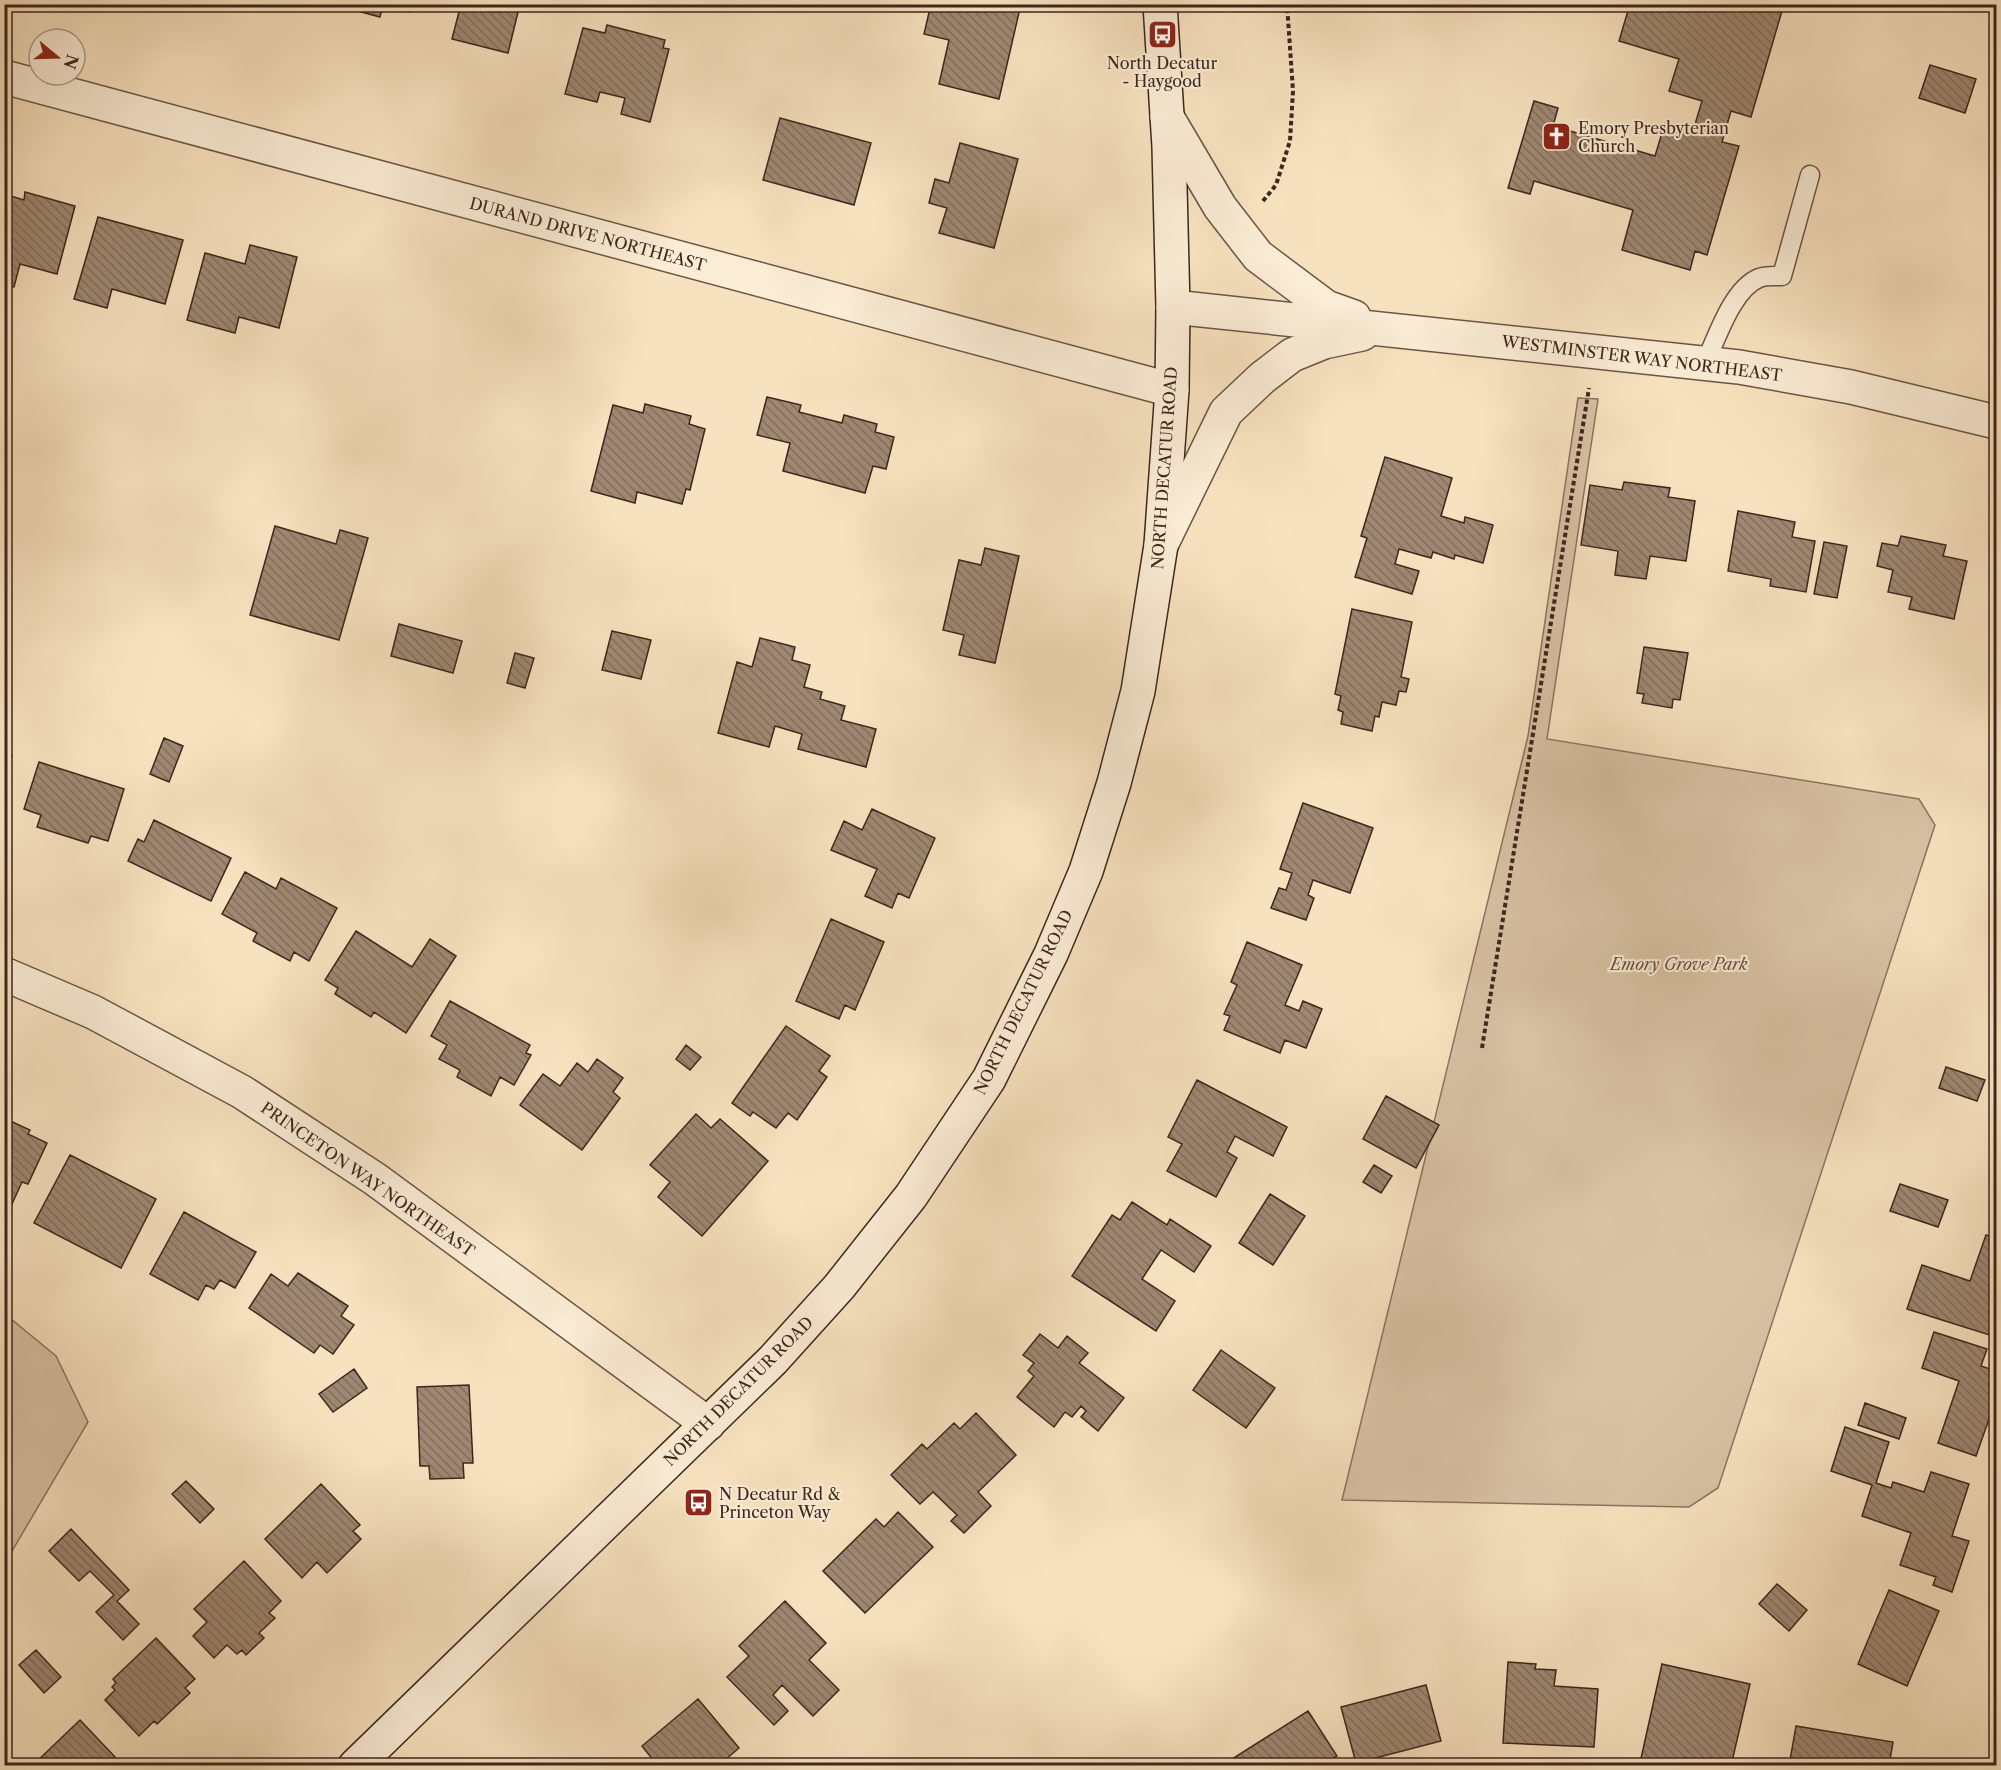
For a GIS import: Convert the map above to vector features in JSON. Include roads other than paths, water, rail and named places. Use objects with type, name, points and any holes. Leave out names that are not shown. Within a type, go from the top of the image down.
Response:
[{"type":"street","name":"NORTH DECATUR ROAD","points":[[355,1766],[773,1360],[839,1287],[911,1196],[989,1079],[1051,954],[1089,860],[1114,783],[1138,691],[1161,545],[1172,390],[1173,307],[1167,117],[1160,4]]},
{"type":"street","name":"DURAND DRIVE NORTHEAST","points":[[4,77],[1172,390]]},
{"type":"street","name":"WESTMINSTER WAY NORTHEAST","points":[[1167,117],[1221,207],[1258,256],[1326,307],[1390,329]]},
{"type":"street","name":"WESTMINSTER WAY NORTHEAST","points":[[1173,307],[1739,367],[1851,387],[1996,422]]},
{"type":"street","name":"WESTMINSTER WAY NORTHEAST","points":[[1161,545],[1226,412],[1262,378],[1292,355],[1324,342],[1390,329]]},
{"type":"street","name":"PRINCETON WAY NORTHEAST","points":[[4,974],[93,1012],[242,1092],[375,1179],[708,1424]]},
{"type":"lane","points":[[1705,363],[1735,300],[1745,286],[1761,276],[1782,276],[1810,175]]},
{"type":"place","name":"North Decatur - Haygood","points":[[1162,35]]},
{"type":"place","name":"Emory Presbyterian Church","points":[[1557,137]]},
{"type":"place","name":"N Decatur Rd & Princeton Way","points":[[698,1503]]},
{"type":"park label","name":"Emory Grove Park","points":[[1679,964]]}]
